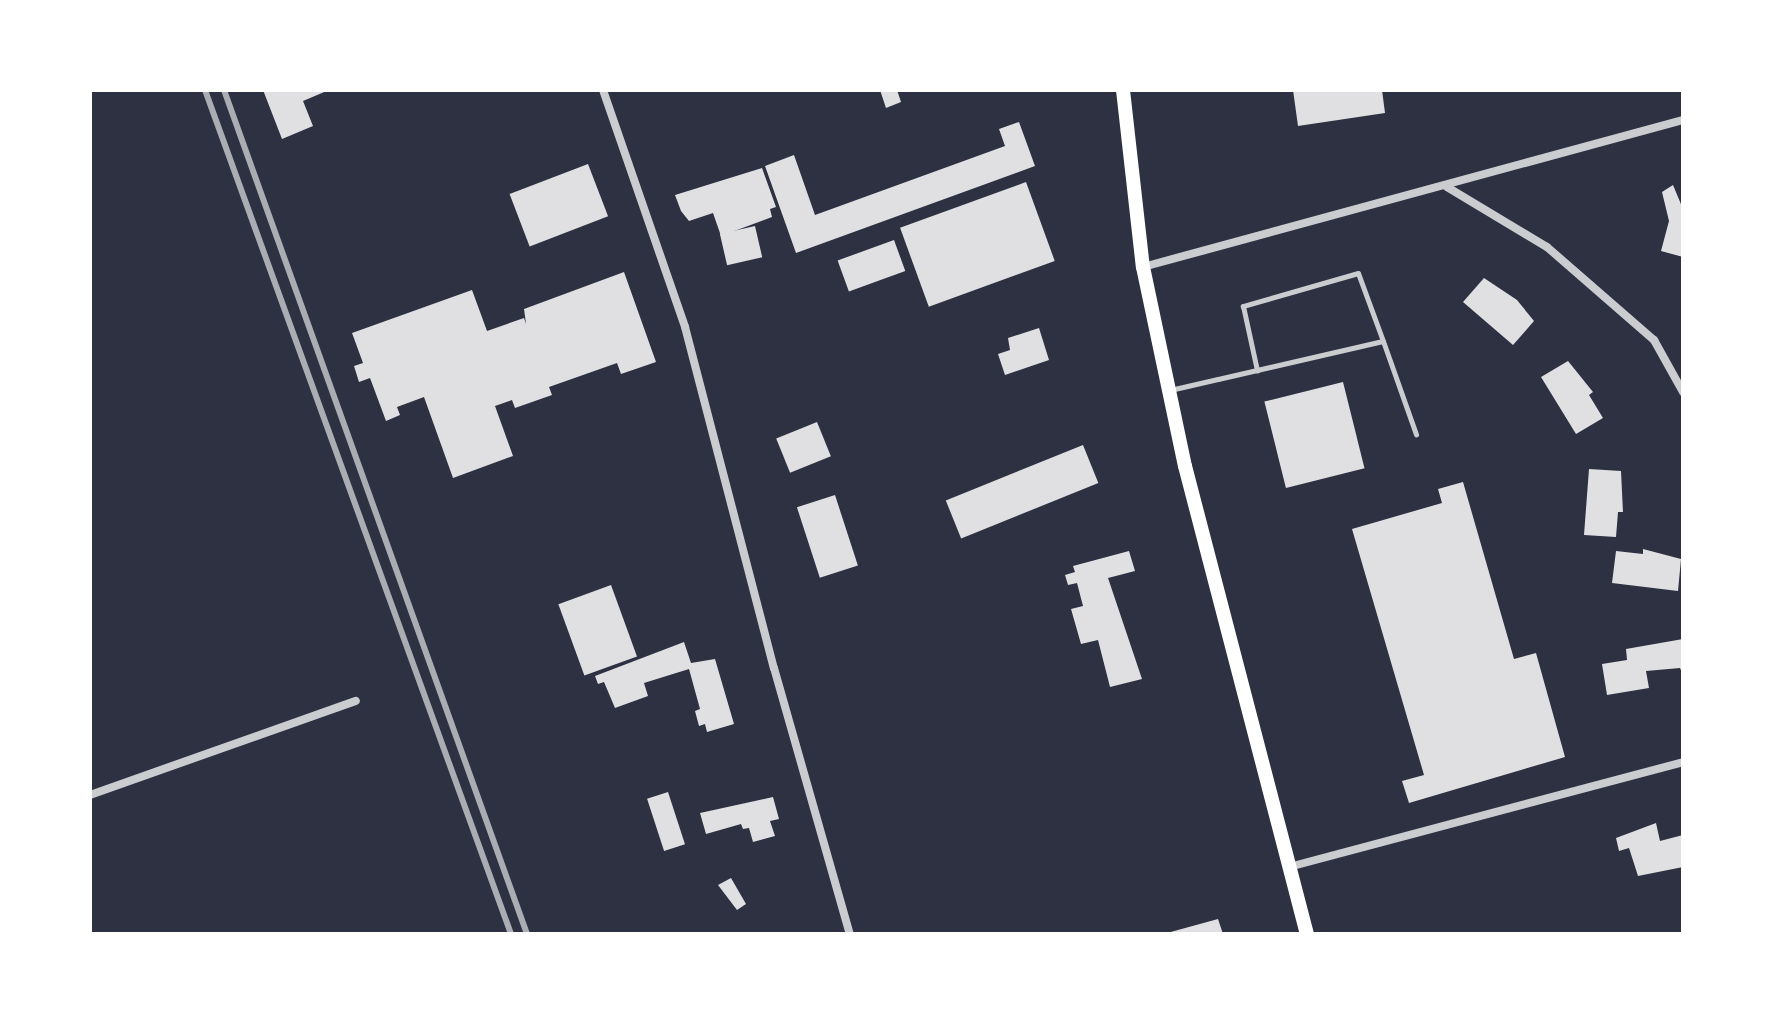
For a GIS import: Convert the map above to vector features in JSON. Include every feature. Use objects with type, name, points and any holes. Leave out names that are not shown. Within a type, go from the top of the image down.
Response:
[{"type":"main road","points":[[1123,90],[1143,267],[1169,391],[1307,934]]},
{"type":"street","points":[[603,90],[685,327],[774,668],[850,934]]},
{"type":"street","points":[[1143,267],[1447,187],[1683,120]]},
{"type":"street","points":[[1447,187],[1547,247],[1583,278],[1654,340],[1683,392]]},
{"type":"street","points":[[90,795],[356,701]]},
{"type":"street","points":[[1288,867],[1683,762]]},
{"type":"lane","points":[[1257,370],[1243,306],[1358,273],[1416,434]]},
{"type":"lane","points":[[1169,391],[1383,341]]},
{"type":"building","points":[[263,90],[329,90],[303,101],[313,126],[282,139]]},
{"type":"building","points":[[880,90],[897,90],[901,102],[886,108]]},
{"type":"building","points":[[1293,90],[1382,90],[1385,113],[1298,126]]},
{"type":"building","points":[[1019,122],[1035,166],[796,253],[765,166],[794,155],[815,215],[1005,146],[999,129]]},
{"type":"building","points":[[588,164],[608,216],[530,246],[510,194]]},
{"type":"building","points":[[762,168],[776,207],[770,209],[772,217],[721,236],[713,213],[689,221],[681,211],[675,195]]},
{"type":"building","points":[[1026,182],[1055,261],[929,307],[900,228]]},
{"type":"building","points":[[1673,185],[1683,209],[1683,257],[1661,251],[1669,221],[1662,192]]},
{"type":"building","points":[[755,226],[762,257],[727,265],[720,234]]},
{"type":"building","points":[[894,240],[905,271],[849,292],[838,261]]},
{"type":"building","points":[[624,272],[656,362],[621,374],[617,363],[549,387],[552,395],[515,408],[512,400],[495,406],[513,456],[453,478],[424,397],[397,407],[400,415],[386,421],[370,378],[359,382],[354,366],[363,363],[352,333],[472,290],[487,331],[524,318],[526,324],[524,309]]},
{"type":"building","points":[[1484,278],[1517,300],[1534,321],[1513,345],[1463,302]]},
{"type":"building","points":[[1039,328],[1049,360],[1005,375],[998,354],[1010,350],[1008,338]]},
{"type":"building","points":[[1568,361],[1593,392],[1589,395],[1603,418],[1576,434],[1541,377]]},
{"type":"building","points":[[1343,382],[1365,468],[1286,488],[1264,402]]},
{"type":"building","points":[[817,422],[831,456],[790,473],[776,438]]},
{"type":"building","points":[[1083,445],[1098,483],[961,538],[946,500]]},
{"type":"building","points":[[1589,469],[1621,471],[1623,512],[1618,512],[1616,537],[1584,535]]},
{"type":"building","points":[[1463,482],[1514,659],[1536,653],[1565,757],[1409,803],[1402,781],[1424,775],[1352,529],[1442,503],[1438,489]]},
{"type":"building","points":[[835,495],[858,565],[820,578],[797,507]]},
{"type":"building","points":[[1643,549],[1681,559],[1678,591],[1612,583],[1616,551],[1643,554]]},
{"type":"building","points":[[1129,551],[1135,571],[1108,578],[1142,679],[1110,687],[1098,640],[1081,644],[1071,609],[1083,606],[1077,583],[1068,585],[1065,575],[1075,572],[1073,566]]},
{"type":"building","points":[[611,585],[637,656],[584,676],[558,604]]},
{"type":"building","points":[[1683,639],[1683,675],[1680,668],[1646,671],[1649,688],[1607,695],[1602,664],[1627,660],[1626,649]]},
{"type":"building","points":[[684,642],[691,663],[715,659],[734,724],[707,732],[705,724],[699,726],[695,711],[700,709],[689,669],[644,683],[648,696],[615,708],[604,682],[598,684],[595,676]]},
{"type":"building","points":[[668,792],[685,844],[664,851],[647,799]]},
{"type":"building","points":[[773,797],[779,819],[770,821],[775,836],[753,842],[749,828],[743,829],[741,824],[706,834],[700,813]]},
{"type":"building","points":[[1656,823],[1660,841],[1683,835],[1683,867],[1638,876],[1629,848],[1619,851],[1616,838]]},
{"type":"building","points":[[731,878],[746,904],[737,910],[718,885]]},
{"type":"building","points":[[1218,919],[1223,934],[1167,934],[1167,933]]},
{"type":"railway","points":[[205,90],[511,934]]},
{"type":"railway","points":[[224,90],[527,934]]}]
